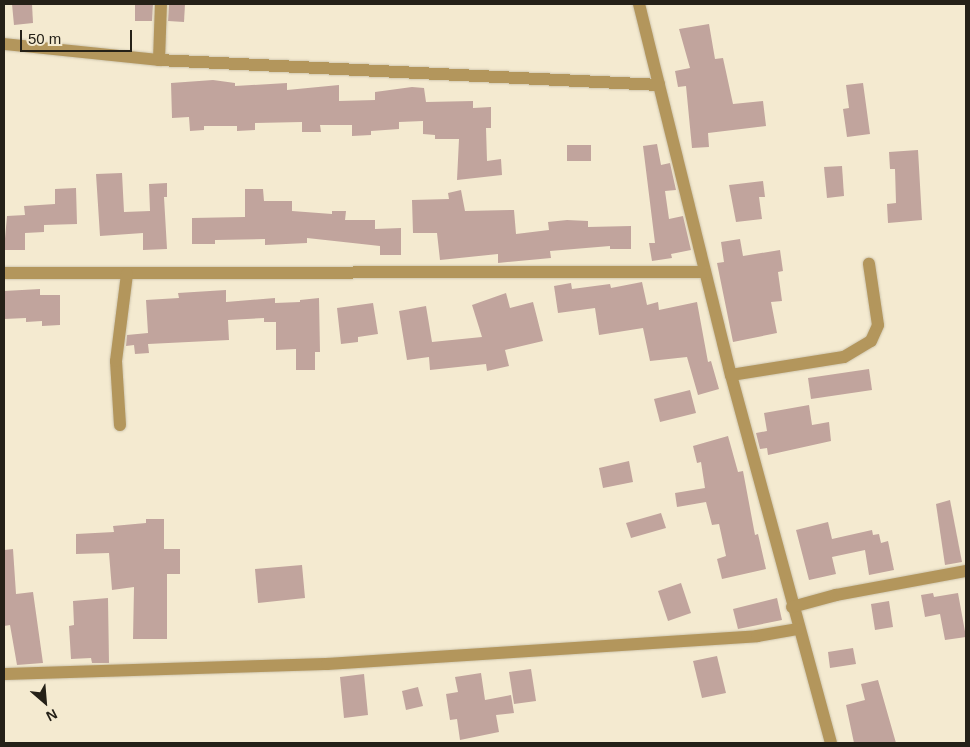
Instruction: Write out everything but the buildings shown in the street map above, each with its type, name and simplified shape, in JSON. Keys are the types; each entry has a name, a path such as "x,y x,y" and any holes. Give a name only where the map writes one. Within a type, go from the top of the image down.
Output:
{"street":[{"path":"159,60 161,4"},
{"path":"639,4 731,375 792,607 831,743"},
{"path":"4,44 159,60 660,85"},
{"path":"731,375 844,357 871,341 878,324 869,264"},
{"path":"4,273 705,272"},
{"path":"120,425 116,361 127,274"},
{"path":"792,607 836,595 966,571"},
{"path":"4,674 327,664 757,636 798,628"}]}
